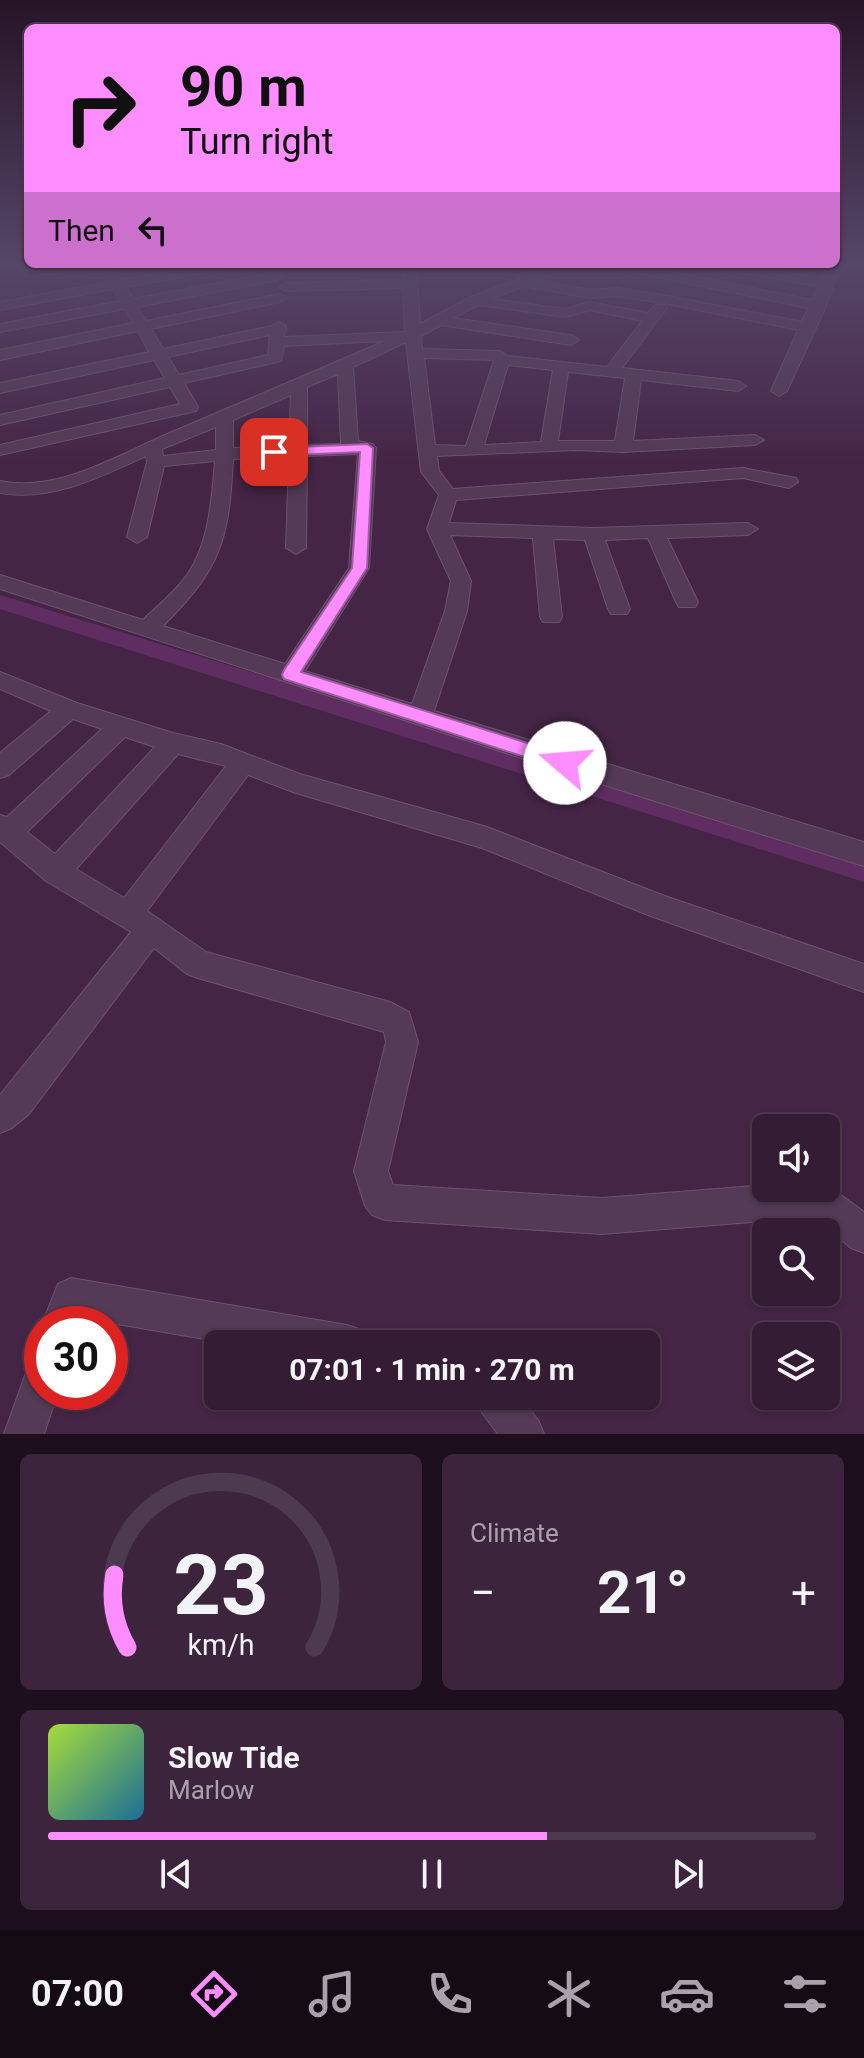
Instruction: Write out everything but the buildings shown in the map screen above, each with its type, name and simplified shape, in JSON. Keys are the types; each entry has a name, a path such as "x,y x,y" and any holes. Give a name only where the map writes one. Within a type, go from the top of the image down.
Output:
{"street":[{"path":"0,355 130,329"},
{"path":"0,450 190,407 146,329"},
{"path":"0,420 276,358 278,329"},
{"path":"413,329 430,472 448,495"},
{"path":"137,537 154,454 194,427 225,418 299,387 421,329"},
{"path":"496,329 571,340"},
{"path":"611,372 641,329"},
{"path":"779,391 808,329"},
{"path":"0,388 159,352 278,335 413,334"},
{"path":"415,353 500,356 502,360 561,368 634,373 738,386"},
{"path":"474,450 502,360"},
{"path":"345,366 350,445 367,448"},
{"path":"549,445 561,368"},
{"path":"623,447 634,373"},
{"path":"296,548 299,387"},
{"path":"147,629 196,577 211,549 225,454 225,418"},
{"path":"427,450 549,445 623,447 755,440"},
{"path":"0,487 23,491 154,454 367,448"},
{"path":"290,675 359,568 367,448"},
{"path":"448,495 743,473 789,482"},
{"path":"420,716 456,611 461,581 437,529 448,495"},
{"path":"437,529 593,534 748,529"},
{"path":"542,532 551,617"},
{"path":"655,532 687,602"},
{"path":"593,534 619,609"},
{"path":"0,582 864,854"},
{"path":"5,689 173,743 221,754 296,783 487,838 658,906 864,978"},
{"path":"0,768 69,709"},
{"path":"122,725 4,830 56,872 140,922 198,964 390,1017 398,1023 402,1042 371,1171 377,1194 385,1202 602,1216 820,1199 864,1235"},
{"path":"56,872 173,743"},
{"path":"0,1116 17,1102 140,922 243,763"},
{"path":"68,1306 71,1297 124,1306"},
{"path":"128,1307 265,1330"},
{"path":"24,1434 32,1410"},
{"path":"505,1410 524,1434"}],"waterway":[{"path":"0,602 864,871"}],"route":[{"path":"274,452 367,448 359,568 290,675 565,763"}]}
